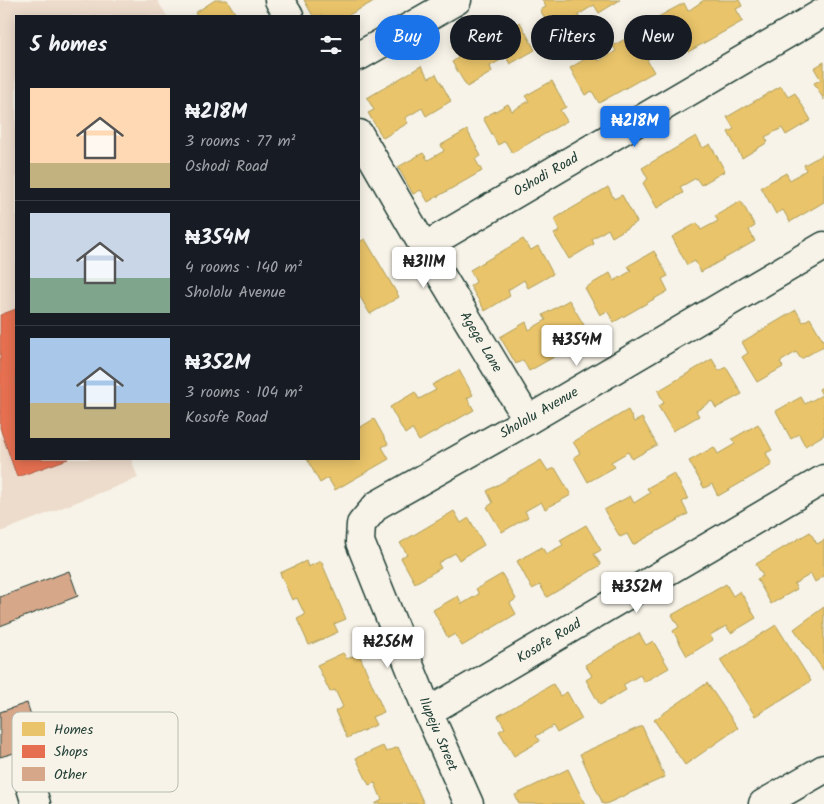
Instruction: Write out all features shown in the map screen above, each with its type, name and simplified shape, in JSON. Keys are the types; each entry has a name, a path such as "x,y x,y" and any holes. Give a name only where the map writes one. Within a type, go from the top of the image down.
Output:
{"street":[{"path":"279,0 288,15"},
{"path":"360,55 457,0"},
{"name":"Oshodi Road","path":"424,247 824,12"},
{"name":"Agege Lane","path":"360,136 424,247 528,420"},
{"name":"Shololu Avenue","path":"361,524 377,505 528,420 824,246"},
{"name":"Kosofe Road","path":"428,712 824,479"},
{"name":"Ilupeju Street","path":"361,524 360,542 428,712 468,804"},
{"path":"763,804 824,769"},
{"path":"32,792 36,804"}],"shaded area":[{"path":"0,0 157,0 166,15 15,15 15,460 131,460 138,478 0,532"}],"building: Homes":[{"path":"215,0 227,0 236,15 196,15 195,13"},
{"path":"304,0 376,0 349,15 312,15"},
{"path":"542,0 620,0 599,13 594,5 578,15 543,15 540,10 546,7"},
{"path":"704,0 739,0 742,6 736,9 743,21 692,50 692,15 662,15 684,3 688,11"},
{"path":"521,24 531,43 531,52 521,58"},
{"path":"624,40 624,60 647,60 654,72 599,103 592,91 585,95 570,68 583,60 614,60 614,52 616,51 614,45"},
{"path":"455,60 501,60 490,66 492,72 467,87 452,62"},
{"path":"508,60 517,60 510,64"},
{"path":"824,62 824,100 814,83 821,80 814,68"},
{"path":"421,66 429,78 436,74 451,101 426,116 422,108 405,118 408,123 383,138 368,113 374,110 367,98"},
{"path":"552,81 566,107 560,110 567,121 512,153 505,141 498,145 483,118 508,104 512,111 529,101 525,96"},
{"path":"781,86 788,97 795,93 811,120 786,135 782,128 765,137 768,142 742,158 728,132 734,129 727,117"},
{"path":"467,130 481,156 475,159 482,171 428,202 421,190 413,194 398,167 423,153 428,160 444,151 441,145"},
{"path":"696,136 703,148 710,144 725,171 701,185 696,178 680,187 683,193 657,208 643,183 648,179 642,168"},
{"path":"824,154 824,202 790,222 783,210 776,214 761,187 786,173 790,180 806,170 804,165"},
{"path":"608,187 614,199 622,195 637,222 612,237 608,229 592,239 594,244 569,259 554,234 560,231 554,219"},
{"path":"741,201 755,226 749,230 755,241 701,272 695,261 687,265 672,237 697,223 701,230 718,221 715,216"},
{"path":"365,239 399,297 370,314 360,297 360,242"},
{"path":"523,239 531,250 538,246 553,274 528,288 524,280 508,290 510,296 485,311 470,286 476,282 470,270"},
{"path":"654,251 668,276 662,279 668,291 614,322 607,311 600,315 585,288 610,273 614,281 631,271 628,266"},
{"path":"569,300 584,325 577,328 584,340 529,371 523,360 516,364 500,337 526,322 529,330 546,320 543,315"},
{"path":"796,310 803,322 810,318 824,342 824,346 801,359 796,352 780,362 783,367 757,382 742,357 748,353 742,342"},
{"path":"712,359 719,371 726,367 742,394 716,408 712,401 696,411 699,416 673,431 658,406 664,403 658,391"},
{"path":"459,370 473,395 467,398 474,410 419,441 412,429 405,434 390,407 415,392 419,399 436,390 432,385"},
{"path":"824,386 824,435 805,446 799,434 791,439 776,411 801,397 805,404 822,395 819,389"},
{"path":"628,410 634,422 642,418 657,445 632,459 628,452 611,462 615,467 588,482 574,457 580,453 573,442"},
{"path":"374,419 388,444 382,447 389,459 335,490 328,478 320,483 308,460 360,460 360,427"},
{"path":"758,424 772,450 766,453 772,465 718,496 712,484 704,488 689,461 714,447 718,454 735,444 732,439"},
{"path":"541,460 548,471 555,468 571,495 545,509 541,502 525,511 528,517 502,532 487,507 493,503 487,491"},
{"path":"674,473 688,499 682,502 688,514 633,545 627,534 620,537 604,510 630,496 634,503 650,493 647,488"},
{"path":"454,511 461,523 469,518 484,545 459,560 455,553 438,563 441,568 415,583 401,558 407,554 400,543"},
{"path":"586,525 601,550 594,554 601,565 547,597 540,585 532,589 517,561 542,547 546,554 563,545 560,540"},
{"path":"810,532 817,544 824,540 824,576 815,582 811,574 794,584 797,589 771,604 757,579 763,576 756,564"},
{"path":"306,561 308,567 321,561 346,619 334,624 338,632 309,645 297,619 305,615 297,598 292,600 280,573"},
{"path":"502,574 516,599 510,603 516,614 462,646 455,634 448,638 433,610 458,596 462,604 479,594 476,589"},
{"path":"726,584 733,596 740,591 756,618 731,633 726,626 710,635 713,640 687,656 673,631 679,627 672,615"},
{"path":"824,607 824,671 794,629"},
{"path":"776,625 811,681 755,716 720,660"},
{"path":"639,633 646,645 653,641 669,668 644,682 640,675 623,685 626,690 600,705 586,680 592,676 585,665"},
{"path":"343,653 347,659 359,654 384,712 372,717 376,725 347,738 335,711 343,707 335,690 330,692 317,665"},
{"path":"707,683 738,728 685,765 654,720"},
{"path":"553,684 560,696 567,692 582,719 557,733 553,726 536,736 540,741 514,756 499,731 505,728 498,716"},
{"path":"642,726 665,777 603,804 580,754"},
{"path":"383,746 386,752 398,747 424,804 375,804 382,800 375,783 369,785 356,758"},
{"path":"568,769 585,804 519,804 515,795"}],"building: Shops":[{"path":"15,309 15,460 65,460 17,477 0,428 0,315"}],"building: Other":[{"path":"69,571 78,596 0,626 0,597"},
{"path":"27,703 30,712 12,712 12,754 0,757 0,712"}]}
